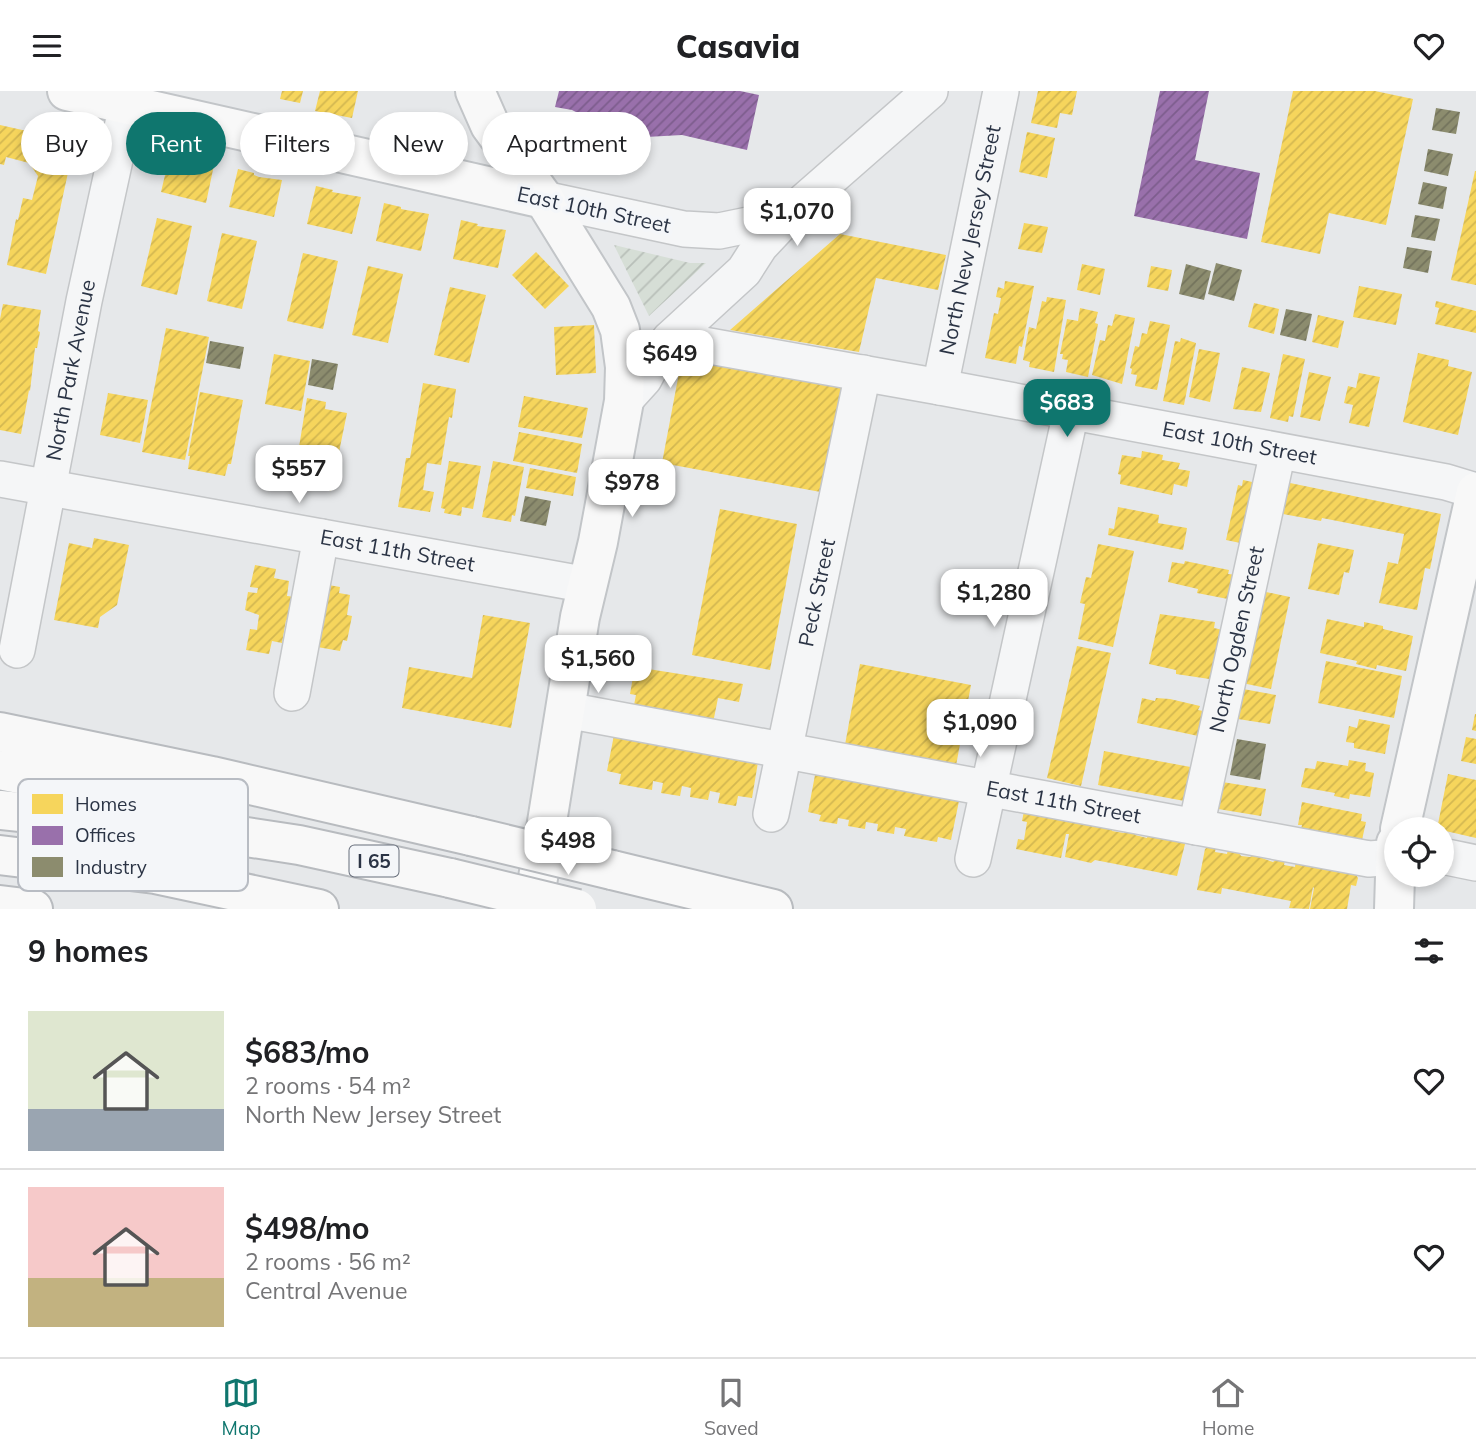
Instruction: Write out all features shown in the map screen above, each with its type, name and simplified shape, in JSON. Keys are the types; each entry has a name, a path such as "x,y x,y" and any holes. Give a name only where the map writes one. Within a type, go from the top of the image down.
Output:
{"main road":[{"name":"East 10th Street","path":"67,91 128,98 544,199"},
{"path":"475,91 490,125 544,199 611,307 620,330 625,367 624,401 580,617 533,909"},
{"path":"1404,817 1476,491"},
{"path":"0,732 225,779"},
{"path":"0,770 44,779"},
{"path":"248,784 773,909"},
{"name":"I 65","path":"0,810 18,812"},
{"path":"248,830 299,845"},
{"name":"I 65","path":"248,837 299,845 577,909"},
{"path":"0,856 18,857"},
{"path":"1395,909 1396,887"},
{"path":"235,891 319,909"},
{"path":"0,905 33,909"}],"street":[{"path":"624,401 643,379 658,353 670,339 744,271 760,246 793,211 930,91"},
{"name":"North New Jersey Street","path":"940,387 1001,91"},
{"name":"North Park Avenue","path":"17,650 84,301 128,98"},
{"name":"East 10th Street","path":"544,199 695,230 719,231 758,223 793,211"},
{"path":"624,401 632,367 642,345 653,330 737,255 760,246"},
{"name":"East 10th Street","path":"670,339 940,387 1459,485 1476,491"},
{"name":"Peck Street","path":"771,814 863,373"},
{"path":"973,859 1071,412"},
{"name":"North Ogden Street","path":"1196,827 1278,451"},
{"name":"East 11th Street","path":"0,479 588,585"},
{"path":"292,693 321,537"},
{"name":"East 11th Street","path":"566,709 1369,859 1384,853"},
{"path":"1454,858 1476,863"}],"shaded area":[{"path":"614,245 690,263 706,263 649,316"}],"building: Homes":[{"path":"282,91 303,91 300,103 280,99"},
{"path":"320,91 358,91 353,112 315,111"},
{"path":"1038,91 1077,91 1072,115 1060,113 1057,128 1031,123"},
{"path":"1293,91 1375,91 1413,99 1386,225 1329,213 1320,254 1261,242"},
{"path":"0,125 21,130 21,161 6,157 4,165 0,164"},
{"path":"1027,132 1055,138 1047,178 1019,172"},
{"path":"238,169 240,175 282,180 274,217 229,207"},
{"path":"1476,171 1476,285 1451,280"},
{"path":"67,175 46,274 7,265 23,198 32,200 38,176"},
{"path":"165,175 212,175 206,203 161,192"},
{"path":"316,186 361,197 352,234 307,224"},
{"path":"384,203 429,214 421,251 376,241"},
{"path":"157,218 192,226 177,295 141,286"},
{"path":"461,220 478,224 477,226 506,230 498,268 453,259"},
{"path":"1024,223 1048,227 1042,253 1018,249"},
{"path":"222,233 257,241 242,309 207,301"},
{"path":"840,234 946,255 938,290 876,278 859,352 730,330"},
{"path":"536,252 569,286 545,309 512,275"},
{"path":"303,253 338,261 323,329 287,321"},
{"path":"1082,264 1105,269 1100,295 1077,290"},
{"path":"368,266 403,274 388,343 352,335"},
{"path":"1151,266 1172,270 1168,291 1147,287"},
{"path":"1005,281 1034,286 1016,364 985,358 994,313 998,314 1001,298 996,297 998,287 1004,289"},
{"path":"1359,286 1402,294 1396,325 1353,317"},
{"path":"450,287 486,295 469,363 434,355"},
{"path":"1047,297 1066,300 1054,372 1029,367 1030,362 1023,360 1029,327 1036,329 1042,301 1046,302"},
{"path":"1436,301 1476,311 1476,333 1435,324 1439,308 1435,307"},
{"path":"1254,303 1279,309 1274,334 1248,327"},
{"path":"3,304 41,310 40,332 21,434 0,430 0,319"},
{"path":"1080,308 1098,312 1088,377 1066,372 1068,360 1062,359 1063,354 1060,354 1067,319 1078,321"},
{"path":"1115,314 1135,318 1122,384 1092,375 1100,340 1105,341 1108,325 1112,326"},
{"path":"1318,315 1344,321 1338,348 1312,342"},
{"path":"1150,321 1170,325 1157,390 1135,386 1137,375 1131,374 1130,368 1135,346 1139,347 1142,333 1147,334"},
{"path":"594,325 596,373 556,375 554,327"},
{"path":"166,328 209,337 185,460 142,452"},
{"path":"1181,338 1196,343 1184,405 1163,401 1175,341 1180,342"},
{"path":"1199,349 1220,353 1210,402 1189,397"},
{"path":"1418,353 1449,360 1448,366 1472,372 1458,435 1403,422"},
{"path":"274,354 310,361 301,411 265,404"},
{"path":"1283,354 1305,359 1293,417 1289,416 1288,422 1270,418"},
{"path":"682,357 857,390 837,495 662,463"},
{"path":"1242,367 1270,373 1261,412 1233,409"},
{"path":"1309,372 1331,377 1320,421 1300,417"},
{"path":"1359,373 1380,377 1369,427 1349,423 1353,405 1344,403 1348,386 1356,388"},
{"path":"423,383 456,389 441,465 427,463 423,490 434,492 430,512 398,507"},
{"path":"200,392 243,400 231,464 228,464 225,476 188,469"},
{"path":"108,393 148,400 140,443 100,435"},
{"path":"524,396 588,408 582,438 518,427"},
{"path":"307,398 326,402 325,409 347,413 331,491 293,484"},
{"path":"519,432 582,444 577,473 513,461"},
{"path":"1142,451 1163,455 1162,460 1180,463 1178,469 1190,471 1187,487 1174,484 1172,495 1120,484 1121,475 1118,474 1122,455 1141,458"},
{"path":"449,461 481,466 473,509 462,507 461,516 444,513 445,509 441,508"},
{"path":"493,461 524,467 515,516 512,515 511,522 482,517"},
{"path":"530,468 576,477 573,496 526,488"},
{"path":"1243,480 1266,485 1250,545 1226,540 1238,485 1242,486"},
{"path":"1290,483 1441,514 1430,569 1425,568 1417,610 1379,603 1388,562 1398,564 1404,534 1322,518 1321,521 1283,514"},
{"path":"1118,507 1159,515 1158,523 1187,528 1183,550 1108,535 1109,528 1114,529"},
{"path":"720,509 797,524 770,670 692,655"},
{"path":"94,538 129,545 117,605 100,617 98,628 54,620 69,543 92,548"},
{"path":"1318,543 1354,550 1349,573 1344,572 1339,595 1308,589"},
{"path":"1098,544 1134,551 1113,647 1078,639 1085,604 1080,603 1086,577 1091,578"},
{"path":"1185,561 1229,570 1228,574 1238,575 1233,600 1197,593 1198,589 1168,582 1172,562 1184,564"},
{"path":"255,565 276,569 274,578 289,581 287,596 296,597 291,620 286,620 282,643 272,641 269,654 246,650 250,629 257,630 259,615 245,610 248,592 257,593 258,588 250,587"},
{"path":"317,583 340,587 339,593 350,595 347,615 352,616 347,641 343,640 340,651 306,645"},
{"path":"1261,591 1290,597 1271,689 1242,683"},
{"path":"1160,614 1215,622 1214,628 1227,631 1216,680 1176,674 1176,670 1149,664"},
{"path":"483,615 530,623 511,728 402,708 409,667 472,678"},
{"path":"1327,619 1364,627 1364,622 1413,636 1406,671 1377,665 1376,669 1356,664 1357,661 1320,653"},
{"path":"1077,646 1111,653 1081,786 1047,778"},
{"path":"1326,661 1402,676 1394,718 1318,703"},
{"path":"860,664 971,685 955,771 844,750"},
{"path":"642,668 743,684 739,702 718,698 713,723 685,718 686,714 634,705 636,695 630,694 633,677 640,679"},
{"path":"1243,689 1276,695 1270,724 1238,719"},
{"path":"1142,698 1155,701 1156,698 1170,699 1200,706 1198,710 1208,712 1203,737 1137,723"},
{"path":"1476,714 1476,731 1472,730"},
{"path":"1359,719 1390,725 1385,754 1354,748 1354,743 1346,742 1349,726 1357,728"},
{"path":"614,735 758,762 752,798 738,796 736,806 718,803 720,793 710,791 708,800 690,797 691,788 682,786 680,796 661,793 663,783 653,781 652,790 619,784 621,774 607,771"},
{"path":"1466,737 1476,739 1476,764 1461,761"},
{"path":"1104,751 1196,768 1190,802 1098,785"},
{"path":"1349,760 1366,763 1365,771 1374,773 1370,797 1350,794 1349,799 1334,796 1335,793 1301,787 1305,768 1315,769 1317,761 1348,766"},
{"path":"1448,774 1476,780 1476,838 1454,833 1454,817 1439,817"},
{"path":"815,775 880,786 881,784 959,801 951,840 938,837 937,842 904,836 906,829 895,827 894,834 877,831 878,824 866,822 865,829 848,826 849,820 838,818 837,824 819,821 821,815 808,812"},
{"path":"1216,781 1266,789 1261,816 1212,808"},
{"path":"1302,802 1362,814 1361,821 1366,822 1362,840 1301,829 1302,825 1298,825"},
{"path":"1024,811 1113,825 1112,831 1124,833 1125,827 1136,829 1135,835 1147,838 1149,831 1159,833 1162,839 1170,840 1171,836 1182,838 1185,844 1177,876 1065,857 1069,834 1066,834 1061,858 1016,849 1018,839 1024,840 1027,822 1022,821"},
{"path":"1209,846 1216,847 1215,852 1227,854 1228,849 1238,851 1241,856 1254,855 1273,862 1277,859 1285,860 1284,865 1295,867 1296,862 1355,873 1358,878 1356,886 1351,885 1347,909 1310,909 1313,887 1309,909 1289,908 1291,901 1222,888 1221,894 1197,890 1205,849"}],"building: Offices":[{"path":"559,91 740,91 759,95 747,150 682,135 651,137 651,112 576,112 555,107"},
{"path":"1160,91 1209,91 1195,160 1260,173 1247,239 1134,216"}],"building: Industry":[{"path":"1436,108 1460,112 1456,134 1432,130"},
{"path":"1428,149 1453,154 1448,176 1424,171"},
{"path":"1423,182 1447,187 1443,209 1418,204"},
{"path":"1415,215 1440,219 1435,241 1411,237"},
{"path":"1407,247 1432,251 1428,273 1403,268"},
{"path":"1216,263 1242,270 1234,301 1208,294"},
{"path":"1186,264 1211,271 1204,300 1179,294"},
{"path":"1286,309 1312,314 1306,341 1280,335"},
{"path":"210,341 244,347 240,369 206,363"},
{"path":"312,359 338,364 333,390 308,385"},
{"path":"525,496 551,501 546,526 520,521"},
{"path":"1237,739 1266,744 1260,780 1230,775"}]}
